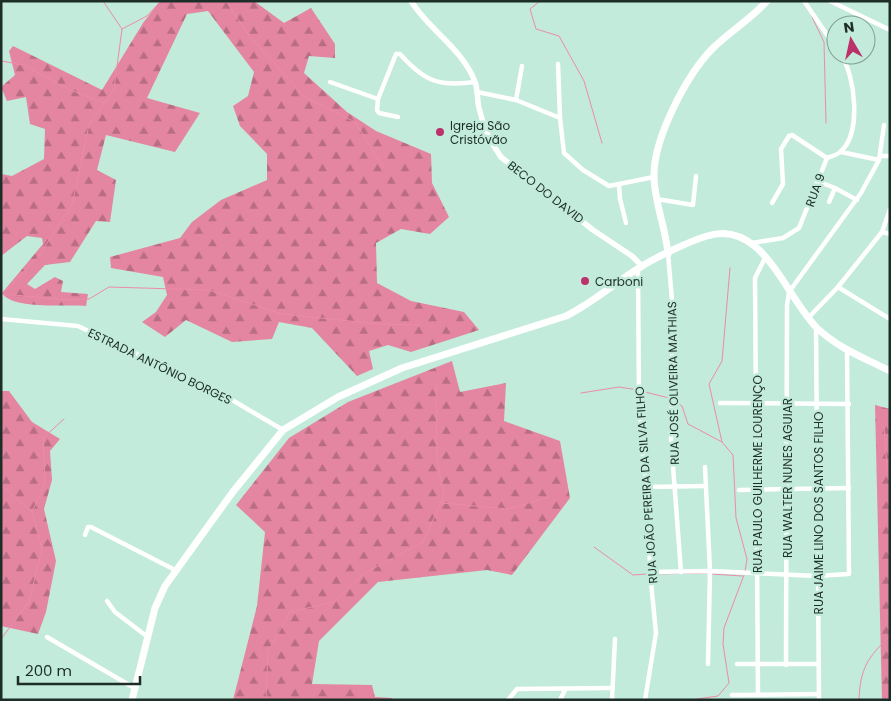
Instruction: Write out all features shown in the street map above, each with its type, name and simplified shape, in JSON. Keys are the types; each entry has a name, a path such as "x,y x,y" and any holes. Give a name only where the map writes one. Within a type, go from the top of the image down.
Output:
{"main road":[{"path":"668,254 654,177 656,155 662,136 693,74 713,49 767,1"},
{"path":"132,700 155,608 175,570 232,493 283,430 338,397 402,368 566,316 591,304 640,267 693,242 719,233 743,237 752,243 766,256 789,292 816,326 847,351 890,371"}],"street":[{"name":"BECO DO DAVID","path":"410,1 417,11 459,55 475,82 479,110 491,143 501,157 593,230 632,256 640,267"},
{"path":"804,1 826,33"},
{"path":"830,1 890,30"},
{"path":"398,117 377,112 378,99 398,53 417,73 429,79 446,84 475,82"},
{"path":"558,64 560,118 564,153 583,170 609,186 654,177"},
{"path":"846,65 851,74 854,108 852,135 841,152 880,158 890,156"},
{"path":"516,100 522,66"},
{"path":"330,82 378,99"},
{"path":"476,92 516,100 560,118"},
{"path":"789,292 829,235 843,221 857,200 880,158 884,125"},
{"path":"772,203 783,184 781,149 789,136 792,135 827,158"},
{"name":"RUA 9","path":"752,243 784,238 800,228 827,158 841,152"},
{"path":"658,199 693,205 696,176"},
{"path":"817,181 857,200"},
{"path":"619,185 620,200 626,223"},
{"path":"829,202 835,188"},
{"path":"809,317 838,287 882,232 890,209"},
{"path":"882,232 890,234"},
{"name":"RUA JOSÉ OLIVEIRA MATHIAS","path":"668,254 673,312 671,439 681,572"},
{"name":"RUA PAULO GUILHERME LOURENÇO","path":"758,694 756,278 766,256"},
{"name":"RUA JOÃO PEREIRA DA SILVA FILHO","path":"640,267 639,400 650,572 656,633 645,700"},
{"path":"838,287 890,319"},
{"name":"RUA WALTER NUNES AGUIAR","path":"786,665 788,575 787,305 789,292"},
{"name":"ESTRADA ANTÔNIO BORGES","path":"1,318 78,326 222,394 283,430"},
{"name":"RUA JAIME LINO DOS SANTOS FILHO","path":"816,326 819,697"},
{"path":"650,572 710,571 817,576 849,574 847,351"},
{"path":"720,403 848,404"},
{"path":"705,467 710,571 708,664"},
{"path":"646,487 705,486"},
{"path":"739,490 849,488"},
{"path":"85,535 88,528 91,527 175,570"},
{"path":"107,601 116,612 149,638"},
{"path":"47,638 136,689"},
{"path":"612,700 615,639"},
{"path":"737,664 819,664"},
{"path":"508,700 517,689 565,690 612,688"},
{"path":"560,700 565,690"},
{"path":"732,695 758,694 819,697"}],"green space":[{"path":"160,1 254,1 284,23 311,8 335,44 335,58 309,56 304,73 347,112 376,131 431,154 432,183 449,217 430,234 401,229 376,243 377,283 411,301 464,312 479,330 411,352 388,345 369,351 373,369 357,376 312,328 279,322 272,339 232,342 186,320 165,337 142,322 156,312 167,295 163,277 111,268 110,257 180,238 192,222 221,200 267,180 267,154 240,126 233,106 248,96 254,72 208,11 187,14 147,98 200,113 175,152 106,135 97,170 116,180 110,222 96,221 70,262 45,265 27,284 35,289 55,277 63,281 61,292 88,294 86,306 28,304 17,302 2,293 43,244 42,238 27,236 1,256 1,174 12,176 44,159 45,129 30,124 26,97 7,101 1,87 15,75 9,51 13,46 102,90 143,23"},
{"path":"452,361 460,392 506,383 504,421 560,441 570,498 512,575 487,570 378,582 319,641 312,684 372,685 375,697 392,698 392,700 233,700 257,606 265,532 236,505 289,438 348,402"},
{"path":"1,391 9,391 32,422 60,439 50,451 52,480 44,509 56,561 46,612 38,634 1,626"},
{"path":"875,405 890,409 890,700 882,700"}],"waterway":[{"path":"103,1 122,29"},
{"path":"1,295 38,257 72,205 89,125 114,89 122,29 147,16 161,1"},
{"path":"226,1 250,37 305,97 355,122 385,170"},
{"path":"540,1 530,9 536,29 559,36 584,81 602,143"},
{"path":"812,17 824,42 826,123"},
{"path":"1,61 24,65 68,89 104,103"},
{"path":"730,268 722,361 709,384 722,442 733,455 736,518 747,559 745,571"},
{"path":"3,294 68,300 89,299 109,287 209,290 282,314 379,324 420,325"},
{"path":"266,700 268,652 290,612 333,602 367,572 423,542 444,495 437,459 436,383"},
{"path":"581,393 619,387 638,390"},
{"path":"641,391 669,398"},
{"path":"674,401 682,406 688,424 722,442"},
{"path":"32,512 45,483 43,438 64,419"},
{"path":"884,427 887,469 890,473"},
{"path":"1,485 32,512 42,549 29,602 1,639"},
{"path":"442,503 508,509 549,497"},
{"path":"594,547 633,575 647,574"},
{"path":"651,574 707,573"},
{"path":"711,574 742,576"},
{"path":"690,700 718,696 729,683 723,644 724,628 744,575"},
{"path":"859,700 863,671 876,650 890,636"}],"place":[{"name":"Igreja São Cristóvão","path":"440,132"},
{"name":"Carboni","path":"585,281"}]}
